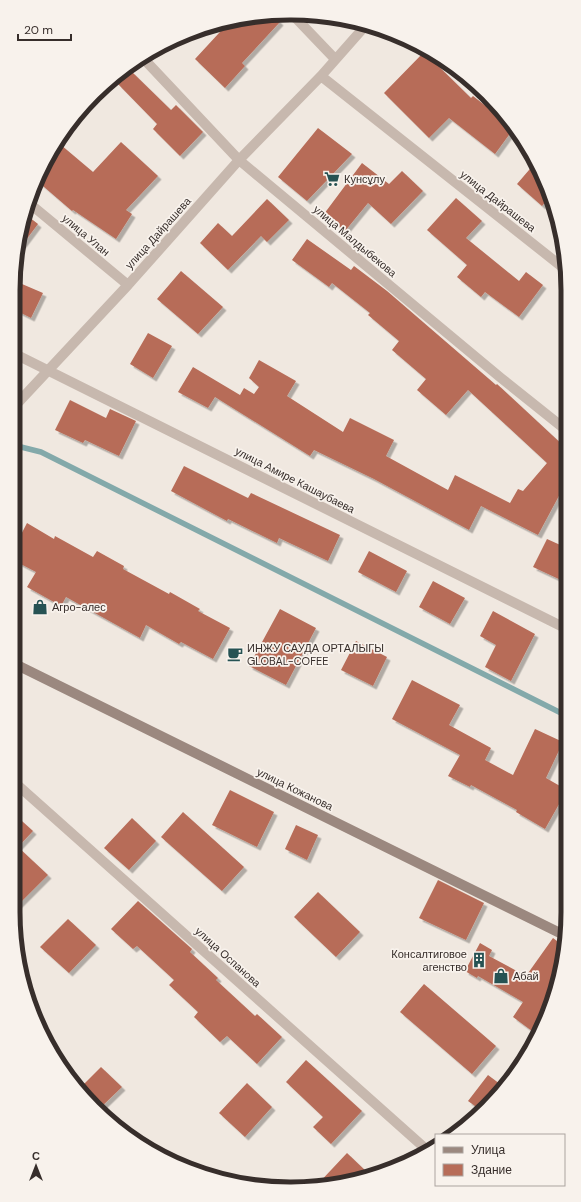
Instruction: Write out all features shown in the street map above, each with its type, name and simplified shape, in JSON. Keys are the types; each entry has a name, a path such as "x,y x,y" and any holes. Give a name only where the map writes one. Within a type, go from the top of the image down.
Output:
{"main road":[{"name":"улица Кожанова","path":"20,666 560,933"}],"street":[{"path":"298,20 335,59"},
{"name":"улица Дайрашева","path":"20,400 128,285 239,160 321,76 362,29"},
{"name":"улица Малдыбекова","path":"146,62 239,160 561,426"},
{"name":"улица Дайрашева","path":"321,76 560,265"},
{"name":"улица Улан","path":"33,207 128,285"},
{"name":"улица Амире Кашаубаева","path":"20,356 561,627"},
{"name":"улица Оспанова","path":"20,787 424,1147"}],"building":[{"path":"279,21 280,22 242,63 245,66 225,88 195,59 223,28 255,22"},
{"path":"422,54 433,60 471,98 473,96 495,113 510,133 495,154 449,118 429,138 384,93"},
{"path":"132,72 171,110 176,105 203,132 180,156 153,129 157,124 118,84"},
{"path":"318,128 352,154 307,201 278,177"},
{"path":"121,142 158,176 126,210 132,214 116,239 73,210 72,211 42,185 56,155 62,146 93,172"},
{"path":"362,163 389,184 402,171 423,191 391,224 368,203 345,231 324,214"},
{"path":"531,167 546,202 542,206 517,184"},
{"path":"456,198 482,221 466,238 519,281 526,272 543,285 519,317 485,292 481,297 457,277 467,265 427,230"},
{"path":"267,199 289,220 267,242 261,236 228,270 200,243 218,223 232,236"},
{"path":"30,218 38,224 24,242"},
{"path":"307,239 351,270 354,266 387,291 496,385 497,384 561,443 561,492 538,535 481,506 469,530 374,479 314,450 310,456 215,397 208,408 178,392 193,367 240,395 244,388 254,394 259,387 249,378 259,360 296,381 287,396 343,432 350,418 394,440 386,456 448,490 455,475 510,503 518,489 523,491 547,463 468,390 446,415 417,390 426,379 392,350 399,341 368,315 370,313 332,283 329,287 292,260"},
{"path":"181,271 223,307 198,334 157,299"},
{"path":"22,284 43,293 31,318 20,312 20,288"},
{"path":"148,333 172,346 153,378 130,364"},
{"path":"70,400 106,418 110,409 136,421 119,456 85,440 83,443 55,430"},
{"path":"184,466 248,498 251,493 340,535 328,561 279,538 277,543 228,519 227,521 171,491"},
{"path":"27,523 54,539 55,536 93,557 97,551 124,566 123,569 169,594 170,592 200,609 198,611 230,628 213,659 181,642 179,644 146,625 140,638 66,597 61,606 27,587 36,572 20,564 20,536"},
{"path":"547,539 561,545 561,580 533,567"},
{"path":"369,551 407,571 396,592 358,572"},
{"path":"433,581 465,598 450,624 419,607"},
{"path":"280,609 316,628 286,685 249,666"},
{"path":"493,611 535,634 511,681 485,667 496,645 480,636"},
{"path":"356,641 387,657 373,686 341,670"},
{"path":"412,680 460,705 449,725 491,748 485,760 513,775 535,729 561,741 561,746 546,778 561,787 561,801 545,829 516,812 517,810 471,785 470,787 448,776 460,755 392,719"},
{"path":"230,790 274,812 257,847 212,825"},
{"path":"183,812 244,867 222,891 161,837"},
{"path":"132,818 156,841 129,870 104,848"},
{"path":"20,819 33,831 20,845"},
{"path":"296,825 318,835 307,860 285,849"},
{"path":"20,849 48,875 20,903"},
{"path":"438,880 484,903 466,940 419,918"},
{"path":"318,892 360,932 336,957 294,917"},
{"path":"138,901 192,949 190,952 218,978 216,980 255,1016 257,1014 282,1037 257,1064 227,1036 220,1042 194,1017 198,1012 169,985 174,980 137,946 133,949 111,929"},
{"path":"68,919 96,945 69,973 40,947"},
{"path":"553,938 559,943 552,982 533,1032 513,1017 523,1002 478,976 477,978 465,971 480,943 492,950 489,956 526,976"},
{"path":"424,984 496,1046 472,1074 400,1012"},
{"path":"306,1060 362,1111 331,1144 313,1127 323,1117 286,1082"},
{"path":"101,1067 122,1087 102,1106 83,1085"},
{"path":"488,1075 499,1083 477,1108 468,1101"},
{"path":"247,1083 272,1107 245,1137 219,1113"},
{"path":"347,1153 366,1171 343,1177 321,1180"}],"waterway":[{"path":"20,447 41,452 561,713"}],"place":[{"name":"Кунсұлу","path":"332,179"},
{"name":"Агро-алес","path":"40,607"},
{"name":"ИНЖУ САУДА ОРТАЛЫГЫ GLOBAL-COFEE","path":"235,654"},
{"name":"Консалтиговое агенство","path":"479,960"},
{"name":"Абай","path":"501,976"}]}
